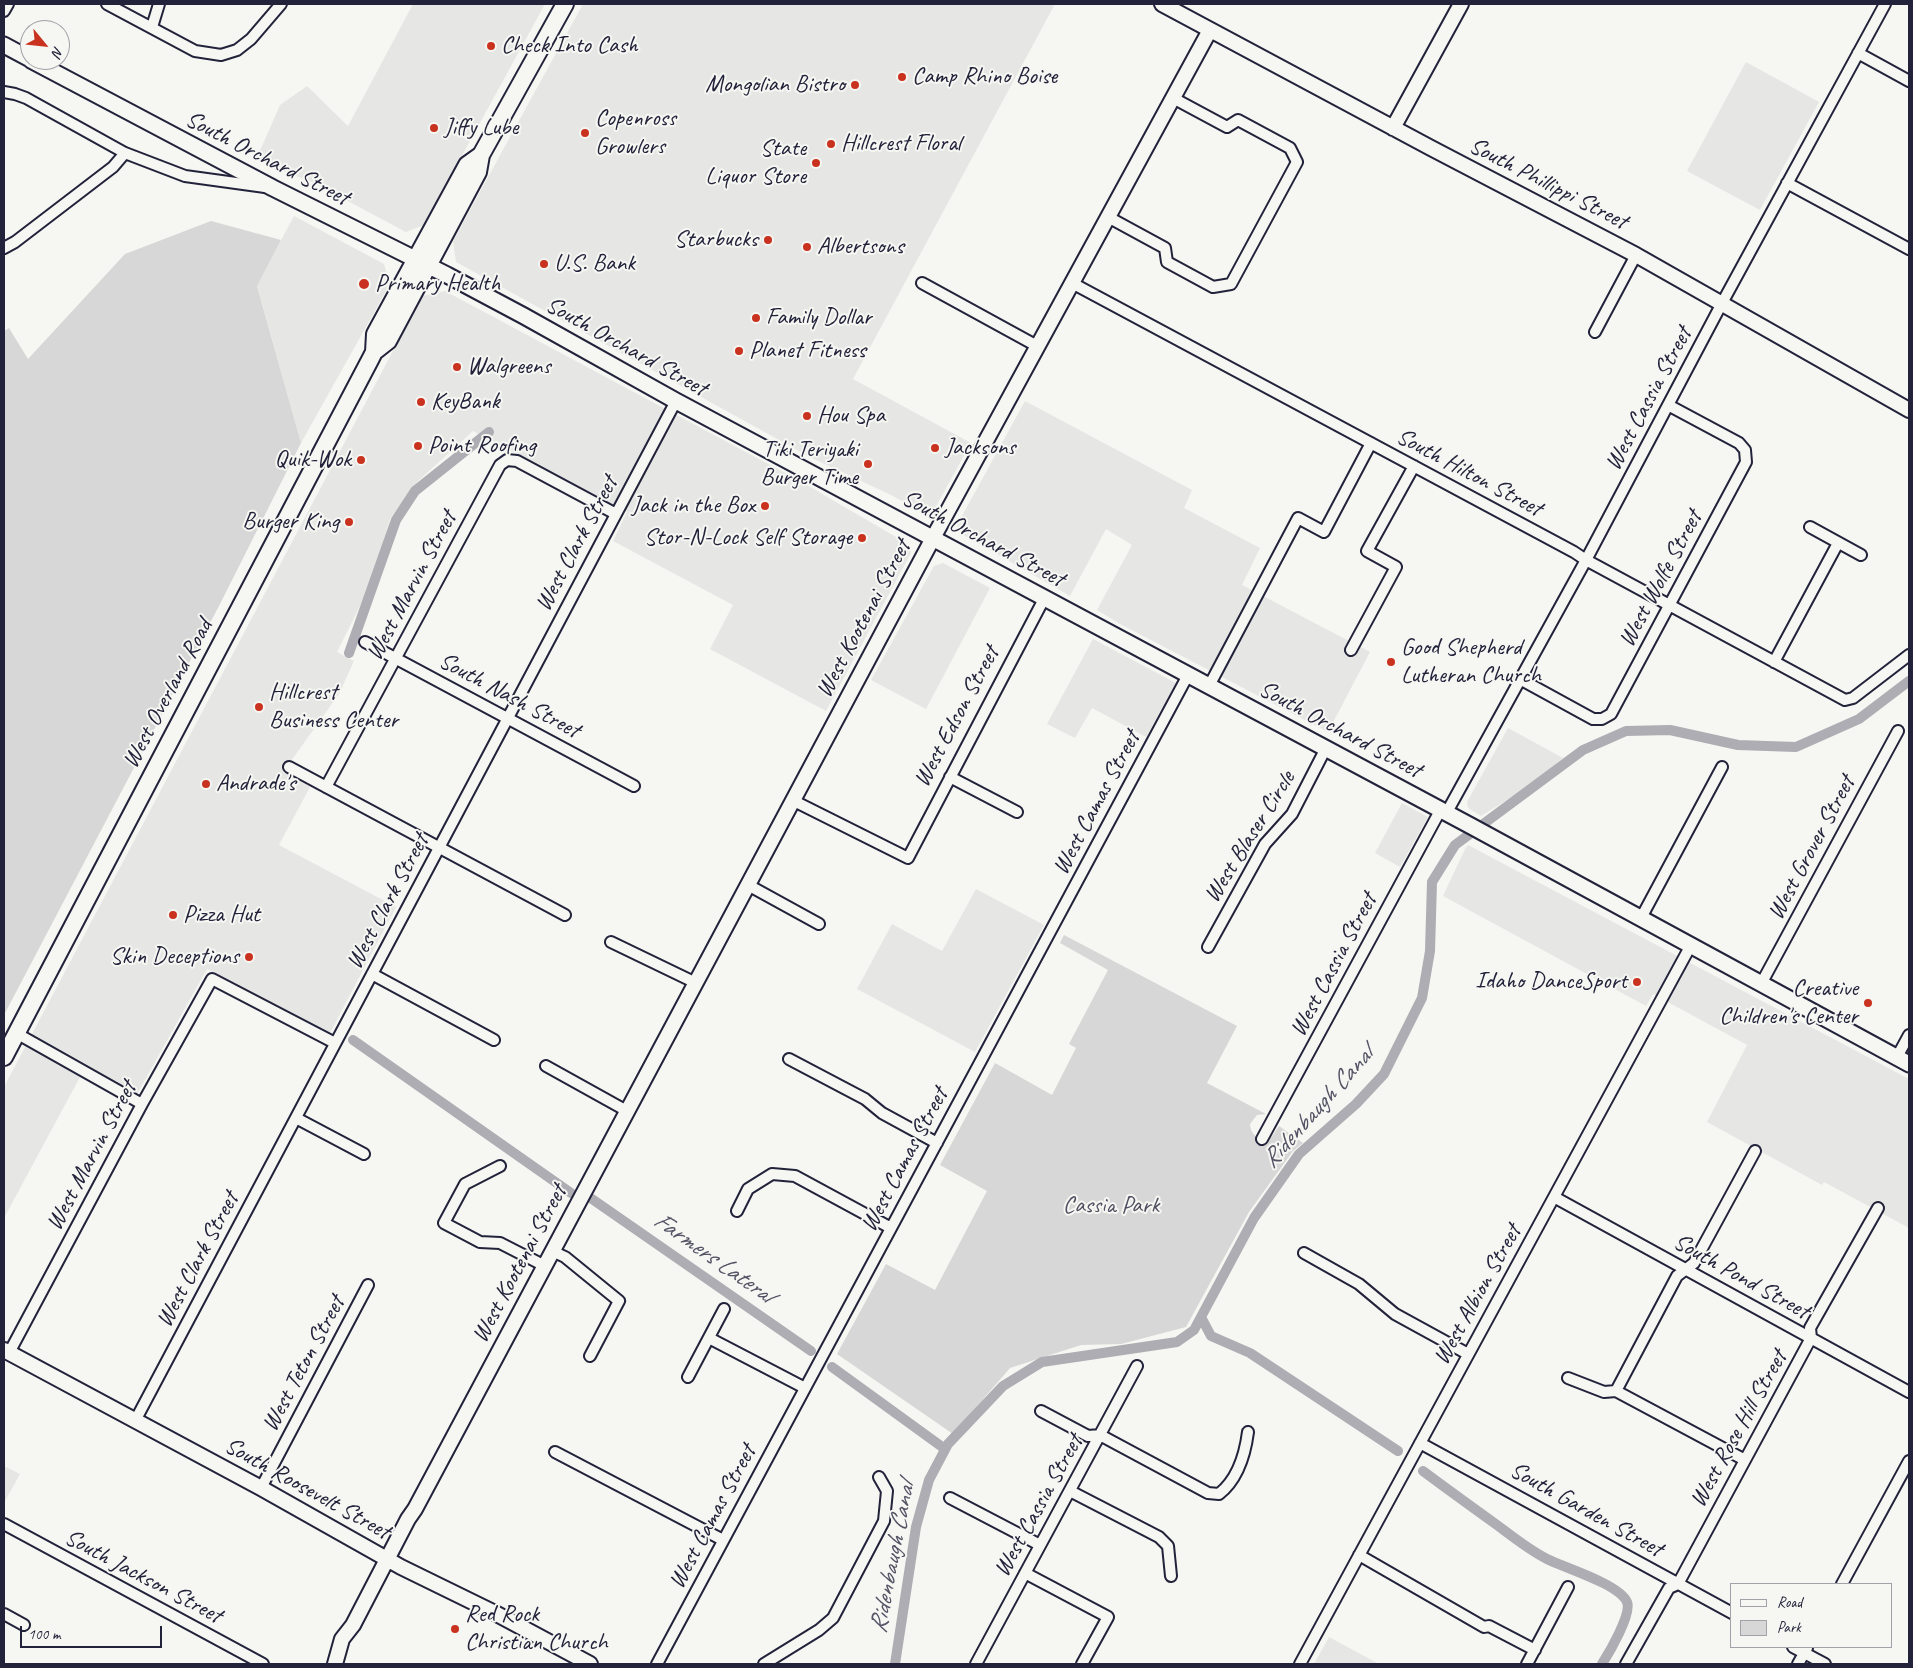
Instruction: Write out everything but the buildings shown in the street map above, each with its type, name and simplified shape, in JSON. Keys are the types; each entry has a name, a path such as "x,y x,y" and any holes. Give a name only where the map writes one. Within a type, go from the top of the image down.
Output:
{"main road":[{"name":"West Overland Road","path":"4,1057 374,352 388,341 422,262 478,172 481,155 565,4"},
{"name":"South Orchard Street","path":"4,45 20,54"},
{"name":"South Orchard Street","path":"50,70 273,188 422,262 537,323 676,401 1444,811 1903,1061"}],"street":[{"path":"4,12 8,4"},
{"path":"107,4 195,51 220,55 237,50 251,39 281,4"},
{"path":"152,27 159,4"},
{"name":"South Phillippi Street","path":"1162,4 1636,255 1721,305 1909,410"},
{"name":"West Cassia Street","path":"1262,1139 1586,560 1721,305 1885,4"},
{"path":"1393,128 1457,5"},
{"name":"West Kootenai Street","path":"335,1664 342,1639 353,1625 933,538 1210,30"},
{"path":"1858,53 1909,81"},
{"path":"4,92 26,98 125,154 185,176 273,188"},
{"path":"1108,217 1165,248 1167,262 1213,287 1231,284 1297,162 1290,148 1238,120 1227,127 1173,98"},
{"path":"4,248 15,242 113,167 125,154"},
{"path":"1787,183 1909,249"},
{"path":"1595,332 1636,255"},
{"path":"922,283 1037,346"},
{"name":"South Hilton Street","path":"1072,283 1574,552 1845,700 1853,698 1909,655"},
{"name":"West Clark Street","path":"135,1421 676,401"},
{"name":"West Wolfe Street","path":"1520,679 1593,719 1602,719 1611,714 1746,462 1745,450 1739,443 1668,405"},
{"path":"1209,686 1298,518 1324,532 1371,443"},
{"name":"West Marvin Street","path":"326,787 500,466 508,460 517,461 616,514"},
{"path":"1350,650 1396,567 1367,551 1414,466"},
{"path":"1810,527 1862,555"},
{"path":"1774,662 1838,543"},
{"name":"West Edson Street","path":"794,801 908,858 1046,598"},
{"name":"South Nash Street","path":"365,642 634,786"},
{"name":"West Camas Street","path":"657,1664 802,1387 891,1228 1188,675"},
{"name":"West Grover Street","path":"1762,984 1898,731"},
{"name":"West Blaser Circle","path":"1208,947 1265,844 1292,814 1326,748"},
{"path":"289,767 565,915"},
{"path":"1641,918 1722,767"},
{"path":"950,777 1017,812"},
{"path":"748,885 818,924"},
{"path":"611,942 696,983"},
{"name":"West Albion Street","path":"1300,1664 1691,945"},
{"path":"372,974 494,1040"},
{"name":"West Marvin Street","path":"6,1351 212,979 335,1044"},
{"path":"16,1033 142,1104"},
{"path":"1903,1061 1909,1035"},
{"path":"789,1058 865,1099 882,1113 937,1142"},
{"path":"546,1066 627,1111"},
{"path":"296,1118 364,1154"},
{"path":"1616,1390 1677,1276 1694,1263 1755,1151"},
{"path":"500,1166 465,1184 444,1223 480,1242 500,1243 545,1266"},
{"path":"737,1211 748,1189 772,1174 794,1176 891,1228"},
{"name":"South Pond Street","path":"1554,1198 1909,1392"},
{"name":"West Rose Hill Street","path":"1626,1664 1668,1588 1678,1584 1811,1338 1810,1328 1878,1208"},
{"path":"552,1251 565,1258 619,1301 590,1356"},
{"path":"1304,1254 1359,1284 1395,1314 1468,1354"},
{"name":"West Teton Street","path":"261,1488 368,1285"},
{"path":"688,1377 724,1309"},
{"path":"709,1338 802,1387"},
{"name":"South Roosevelt Street","path":"6,1351 261,1488 388,1559 496,1613 590,1664"},
{"name":"West Cassia Street","path":"976,1664 1137,1366"},
{"path":"1568,1378 1604,1392 1616,1390 1745,1460"},
{"path":"1041,1411 1088,1436 1100,1436 1208,1493 1219,1494 1228,1487 1245,1455 1248,1432"},
{"name":"South Garden Street","path":"1420,1443 1730,1612"},
{"path":"555,1452 723,1540"},
{"path":"1843,1583 1909,1461"},
{"path":"764,1664 819,1630 833,1618 884,1521 887,1491 879,1477"},
{"path":"1070,1490 1159,1537 1168,1546 1172,1576"},
{"path":"950,1498 1040,1545"},
{"name":"South Jackson Street","path":"4,1524 262,1664"},
{"path":"1359,1556 1484,1627 1489,1626 1535,1650"},
{"path":"1025,1573 1108,1617 1082,1664"},
{"path":"1527,1664 1568,1587"},
{"path":"4,1614 24,1625"},
{"path":"1798,1664 1806,1650 1825,1664"}],"shaded area":[{"path":"413,4 545,4 424,225 406,232 314,183 256,160 280,105 307,86 348,126"},
{"path":"583,4 1055,4 853,379 971,443 934,510 924,513 891,495 810,457 456,262 453,241"},
{"path":"1746,62 1819,102 1760,210 1687,171"},
{"path":"294,216 384,264 390,284 301,443 257,285"},
{"path":"445,291 800,481 908,544 911,553 826,711 710,649 733,605 613,541 627,512 473,431 417,482 390,519 371,584 337,652 354,661 339,694 283,772 310,787 279,845 396,907 330,1033 207,969 131,1105 80,1077 4,1218 4,1087 422,296"},
{"path":"1025,401 1192,490 1184,508 1260,548 1242,585 1370,652 1328,732 1120,624 1097,610 1132,545 1106,529 1070,596 960,533 957,525"},
{"path":"943,563 990,588 926,709 871,680 934,566"},
{"path":"1093,639 1176,683 1146,737 1092,708 1075,738 1047,724"},
{"path":"1508,728 1563,758 1531,785 1481,816 1468,808 1467,802"},
{"path":"1402,803 1428,817 1400,867 1375,853"},
{"path":"1468,845 1909,1079 1909,1228 1824,1182 1822,1185 1707,1122 1747,1045 1653,994 1646,1006 1443,896"},
{"path":"976,889 1044,925 975,1052 857,989 892,924 942,951"},
{"path":"4,1466 20,1474 4,1503"},
{"path":"1329,1637 1379,1664 1314,1664"}],"green space":[{"path":"211,221 281,240 257,286 301,443 220,604 4,1015 4,331 9,328 28,359 125,254"},
{"name":"Cassia Park","path":"1064,935 1237,1026 1207,1083 1266,1114 1257,1115 1250,1124 1254,1135 1260,1139 1271,1137 1279,1126 1303,1143 1293,1151 1249,1212 1186,1327 1121,1344 1081,1345 1010,1368 953,1434 837,1354 886,1264 935,1290 987,1191 940,1165 995,1063 1052,1095 1076,1048 1069,1044 1108,970 1060,943"}],"waterway":[{"name":"Farmers Lateral","path":"349,653 396,520 415,491 489,432"},
{"name":"Ridenbaugh Canal","path":"895,1664 916,1527 929,1480 948,1444 1003,1386 1042,1362 1177,1342 1194,1330 1254,1218 1299,1154 1356,1104 1384,1074 1422,998 1430,951 1432,882 1455,845 1583,750 1626,731 1670,730 1738,745 1796,747 1859,719 1909,681"},
{"name":"Farmers Lateral","path":"353,1040 571,1193"},
{"name":"Farmers Lateral","path":"592,1199 811,1351"},
{"path":"1201,1317 1211,1336 1250,1353 1398,1451"},
{"name":"Farmers Lateral","path":"832,1367 945,1449"},
{"path":"1423,1471 1534,1552 1591,1577 1622,1595 1627,1602 1626,1615 1619,1633 1602,1664"}],"place":[{"name":"Check Into Cash","path":"491,46"},
{"name":"Camp Rhino Boise","path":"902,77"},
{"name":"Mongolian Bistro","path":"855,85"},
{"name":"Jiffy Lube","path":"434,128"},
{"name":"Copenross Growlers","path":"585,133"},
{"name":"Hillcrest Floral","path":"831,144"},
{"name":"State Liquor Store","path":"816,163"},
{"name":"Starbucks","path":"768,240"},
{"name":"Albertsons","path":"807,247"},
{"name":"U.S. Bank","path":"544,264"},
{"name":"Primary Health","path":"364,284"},
{"name":"Family Dollar","path":"756,318"},
{"name":"Planet Fitness","path":"739,351"},
{"name":"Walgreens","path":"457,367"},
{"name":"KeyBank","path":"421,402"},
{"name":"Hou Spa","path":"807,416"},
{"name":"Point Roofing","path":"418,446"},
{"name":"Jacksons","path":"935,448"},
{"name":"Quik-Wok","path":"361,460"},
{"name":"Tiki Teriyaki Burger Time","path":"868,464"},
{"name":"Jack in the Box","path":"765,506"},
{"name":"Burger King","path":"349,522"},
{"name":"Stor-N-Lock Self Storage","path":"862,538"},
{"name":"Good Shepherd Lutheran Church","path":"1391,662"},
{"name":"Hillcrest Business Center","path":"259,707"},
{"name":"Andrade's","path":"206,784"},
{"name":"Pizza Hut","path":"173,915"},
{"name":"Skin Deceptions","path":"249,957"},
{"name":"Idaho DanceSport","path":"1637,982"},
{"name":"Creative Children's Center","path":"1868,1003"},
{"name":"Red Rock Christian Church","path":"455,1629"}]}
